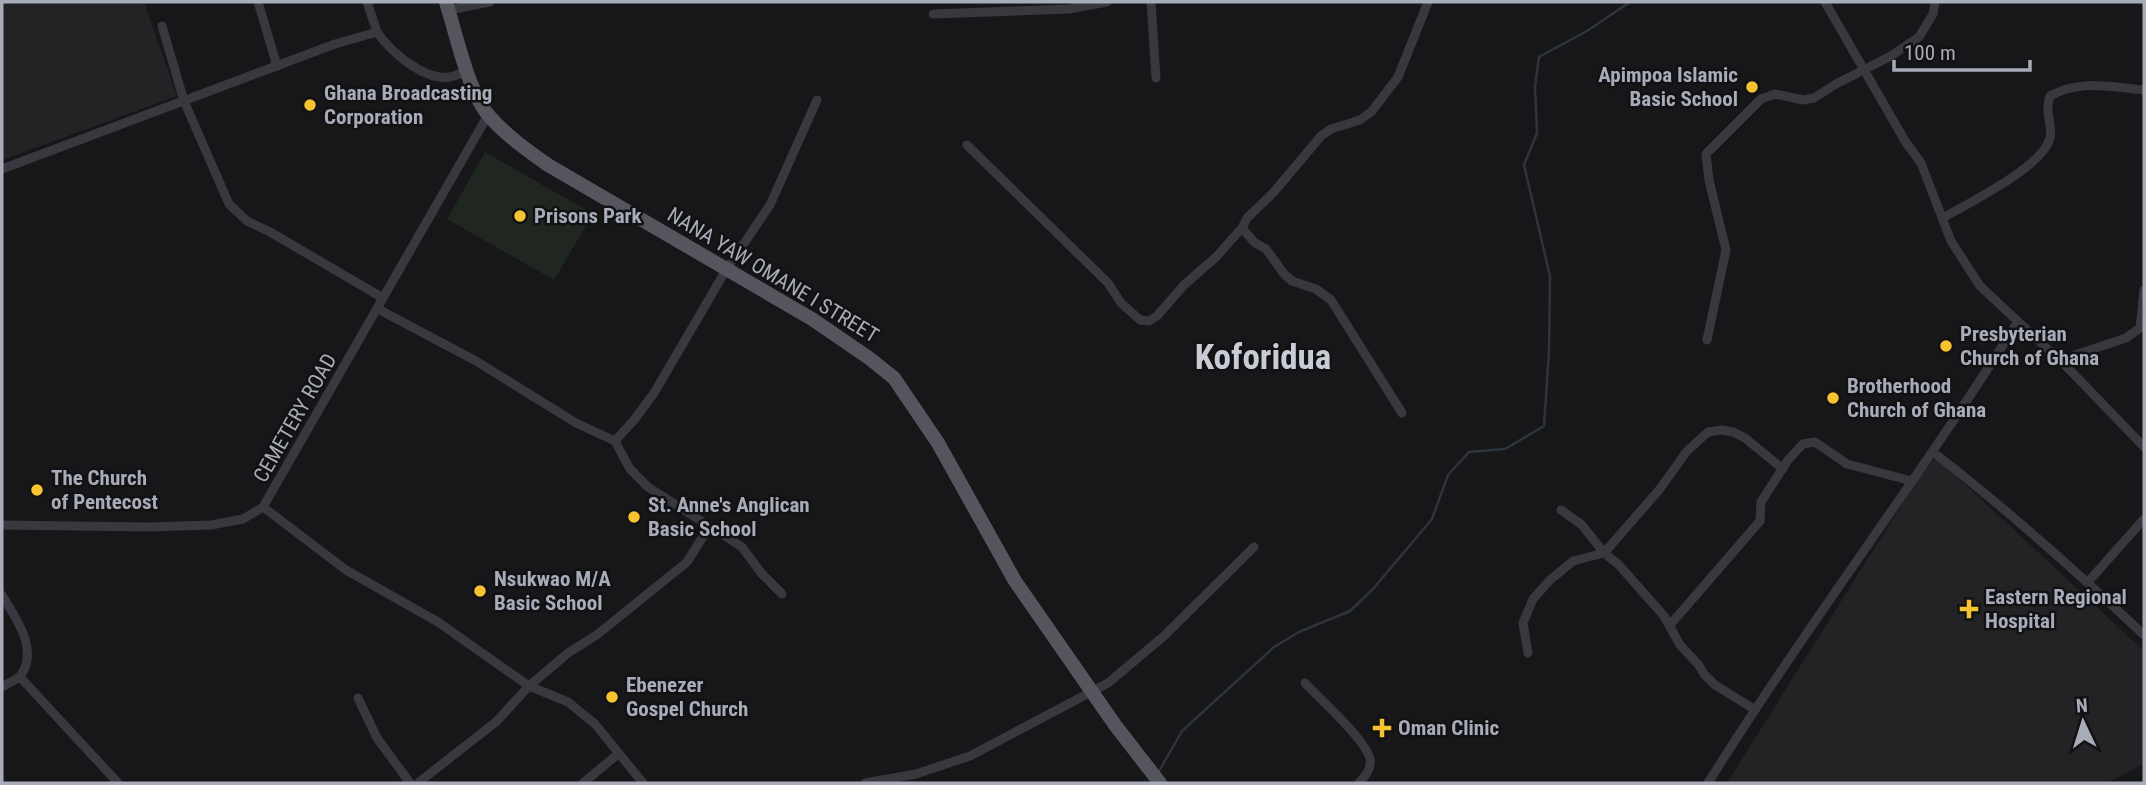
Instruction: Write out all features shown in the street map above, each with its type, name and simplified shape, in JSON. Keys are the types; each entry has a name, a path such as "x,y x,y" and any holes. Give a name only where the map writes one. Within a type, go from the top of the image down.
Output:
{"main road":[{"name":"NANA YAW OMANE I STREET","path":"448,6 466,71 488,115 514,141 548,166 812,319 894,378 938,443 1015,581 1092,692 1160,783"}],"street":[{"path":"258,2 277,66"},
{"path":"367,2 377,32 387,46 410,65 432,75 449,77 466,71"},
{"path":"448,6 490,2"},
{"path":"933,14 1069,9 1107,2"},
{"path":"1151,2 1156,78"},
{"path":"967,145 1108,283 1121,303 1140,320 1149,321 1216,257 1242,228 1247,218 1273,193 1321,136 1331,129 1360,120 1372,111 1398,77 1428,2"},
{"path":"1825,2 1905,141 1921,163 1951,241 1980,286 2067,367 2144,447"},
{"path":"1707,340 1726,250 1709,180 1706,154 1761,99 1775,93 1803,100 1814,98 1891,56 1919,37 1933,14 1935,2"},
{"path":"162,26 184,101 229,204 247,221 383,298"},
{"path":"2,169 335,44 377,32"},
{"path":"1942,218 2035,161 2050,139 2047,104 2050,96 2063,89 2096,84 2144,90"},
{"path":"615,441 654,393 726,270 770,205 817,100"},
{"name":"CEMETERY ROAD","path":"2,525 211,525 243,519 263,508 488,115"},
{"path":"1242,228 1255,243 1266,249 1292,281 1316,289 1331,300 1402,413"},
{"path":"2067,367 2075,355 2126,338 2140,328 2144,290"},
{"path":"378,309 476,361 576,424 615,441 630,469 648,487 742,547 762,574 782,594"},
{"path":"1708,783 1754,709 1933,452 2017,323"},
{"path":"1528,653 1523,623 1533,599 1573,561 1604,553 1659,490 1687,451 1708,432 1733,432 1745,438 1783,468"},
{"path":"1670,625 1760,521 1761,502 1783,468 1803,444 1815,442 1847,464 1912,481"},
{"path":"1933,452 1983,491 2088,582 2144,635"},
{"path":"263,508 346,570 438,622 529,686 568,702 595,724 643,783"},
{"path":"1561,510 1582,525 1604,553 1618,564 1670,625 1680,645 1710,680 1754,709"},
{"path":"2088,582 2144,519"},
{"path":"418,783 497,721 529,686 568,653 615,621 687,562 709,527"},
{"path":"864,783 916,774 970,756 1108,683 1164,636 1254,547"},
{"path":"2,595 22,627 27,646 26,663 20,677 2,687"},
{"path":"20,677 118,783"},
{"path":"1305,683 1364,746 1370,761 1369,770 1359,783"},
{"path":"358,698 377,738 410,783"},
{"path":"583,783 618,754"}],"shaded area":[{"path":"2,2 144,2 177,96 2,160"},
{"name":"Prisons Park","path":"485,152 593,214 554,280 447,219"},
{"name":"Eastern Regional Hospital","path":"1936,457 2144,651 2144,764 2107,783 1727,783 1923,471"}],"waterway":[{"path":"1158,773 1182,731 1274,647 1299,632 1350,611 1373,589 1432,519 1448,475 1469,452 1505,449 1544,426 1550,276 1524,165 1537,133 1535,87 1539,57 1587,31 1630,2"}],"place":[{"name":"Apimpoa Islamic Basic School","path":"1752,87"},
{"name":"Ghana Broadcasting Corporation","path":"310,105"},
{"name":"Prisons Park","path":"520,216"},
{"name":"Presbyterian Church of Ghana","path":"1946,346"},
{"name":"Brotherhood Church of Ghana","path":"1833,398"},
{"name":"The Church of Pentecost","path":"37,490"},
{"name":"St. Anne's Anglican Basic School","path":"634,517"},
{"name":"Nsukwao M/A Basic School","path":"480,591"},
{"name":"Eastern Regional Hospital","path":"1969,609"},
{"name":"Ebenezer Gospel Church","path":"612,697"},
{"name":"Oman Clinic","path":"1382,728"}],"district":[{"name":"Koforidua","path":"1263,357"}]}
